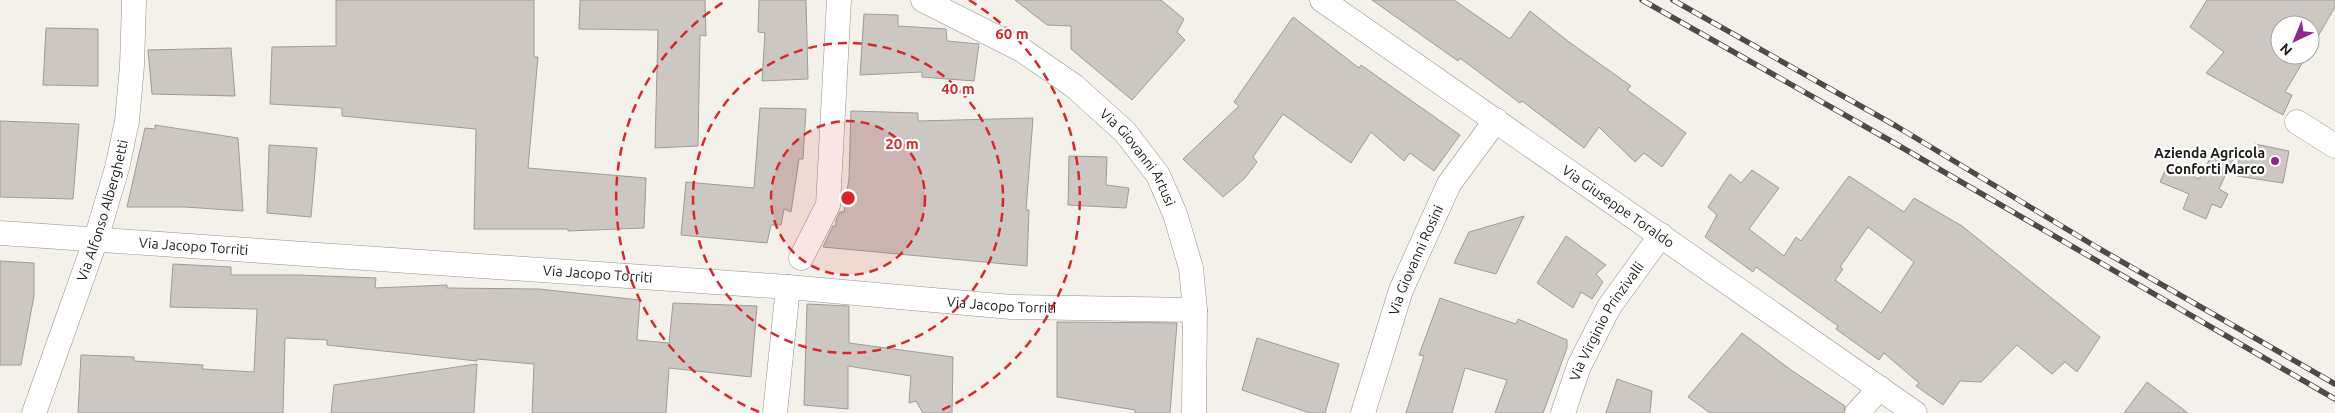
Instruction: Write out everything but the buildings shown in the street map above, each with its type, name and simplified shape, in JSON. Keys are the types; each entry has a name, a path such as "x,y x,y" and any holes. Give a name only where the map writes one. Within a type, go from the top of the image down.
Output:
{"street":[{"name":"Via Alfonso Alberghetti","path":"34,413 96,239 117,168 127,121 132,66 134,0"},
{"path":"801,258 828,205 839,0"},
{"name":"Via Giovanni Artusi","path":"923,0 1022,50 1074,86 1125,132 1158,175 1175,214 1191,268 1195,310 1194,413"},
{"name":"Via Giuseppe Toraldo","path":"1322,0 1915,413"},
{"name":"Via Giovanni Rosini","path":"1363,413 1402,290 1445,192 1496,120"},
{"path":"2297,122 2335,146"},
{"name":"Via Jacopo Torriti","path":"0,233 788,287 1011,307 1195,310"},
{"name":"Via Virginio Prinzivalli","path":"1563,413 1579,366 1610,307 1661,235"},
{"path":"775,413 788,287"},
{"path":"1857,413 1880,388"}],"railway":[{"path":"1642,0 1889,140 2335,399"},
{"path":"1673,0 1896,126 2098,248 2335,384"}],"place":[{"name":"Azienda Agricola Conforti Marco","path":"2275,161"}]}
